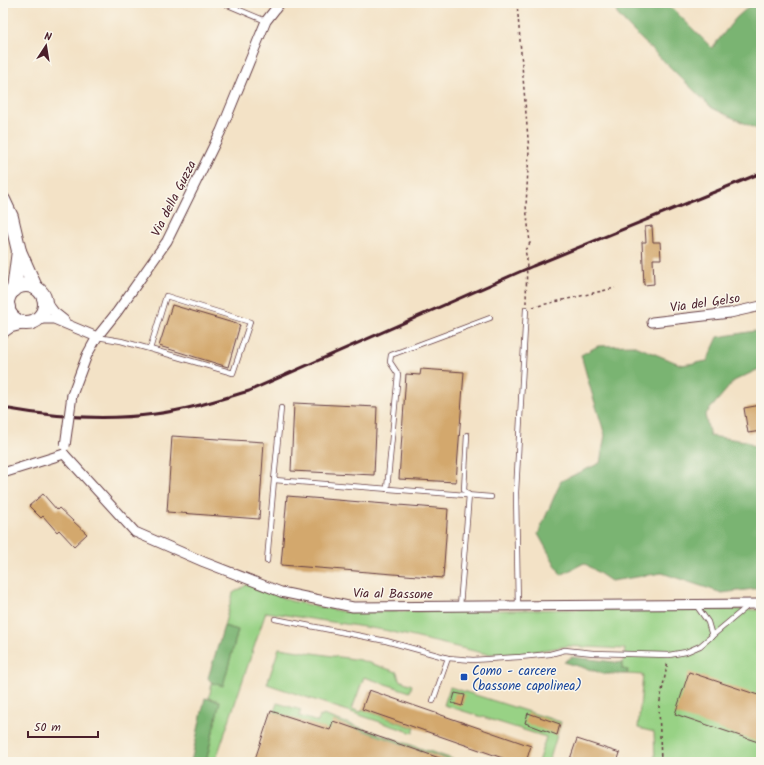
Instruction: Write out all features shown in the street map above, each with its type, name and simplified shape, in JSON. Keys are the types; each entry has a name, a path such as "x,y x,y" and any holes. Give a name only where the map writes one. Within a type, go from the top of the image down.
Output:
{"main road":[{"path":"3,200 11,217 19,251 35,287 39,290 45,300 44,310 32,321 16,320 6,311 8,297 14,290 24,285 35,287"},
{"path":"14,290 19,251"}],"street":[{"name":"Via della Guzza","path":"64,450 72,395 87,355 96,337 117,312 167,241 221,131 266,21 280,3"},
{"path":"45,300 54,312 70,324 96,337"},
{"name":"Via del Gelso","path":"652,322 730,312 761,306"},
{"path":"3,332 10,327 32,321 54,320 70,324"},
{"path":"3,473 64,450"},
{"name":"Via al Bassone","path":"64,450 135,532 204,562 281,592 353,607 761,604"}],"lane":[{"path":"223,3 266,21"},
{"path":"96,337 121,341 233,373 250,322 166,296 150,349"},
{"path":"518,606 516,492 526,309"},
{"path":"387,489 398,374 390,362 391,355 490,318"},
{"path":"267,561 281,408"},
{"path":"460,606 469,495 464,490 468,435"},
{"path":"274,480 491,497"},
{"path":"275,619 386,641 448,658 473,660 520,658 565,650 593,653 669,655 693,650 750,604"},
{"path":"696,605 708,622 712,636"},
{"path":"434,701 448,658"}],"path":[{"path":"517,3 529,150 526,206 530,243 525,250 528,259 526,309 615,288"},
{"path":"660,762 659,706 669,655"}],"green space":[{"path":"615,3 667,3 712,48 736,18 753,3 761,3 761,131 712,108 617,14"},
{"path":"755,331 761,335 761,368 734,381 705,415 710,436 746,441 761,451 761,588 722,593 662,573 611,581 584,563 561,575 538,534 561,481 600,463 605,435 581,355 598,346 633,345 682,365 707,361 718,337"},
{"path":"248,584 291,601 345,612 688,608 761,610 761,762 655,762 654,732 638,728 643,675 627,674 628,670 622,670 625,649 568,646 518,654 487,654 384,630 266,612 215,762 206,762 220,701 209,698 212,683 223,685 238,630 224,626 233,593"},
{"path":"224,626 238,630 223,686 212,683 208,678"},
{"path":"279,648 360,660 397,672 399,680 412,685 410,692 364,677 352,709 361,712 362,709 415,728 413,733 267,684"},
{"path":"572,657 623,663 622,669 628,670 627,674 605,674 564,662"},
{"path":"450,687 561,722 549,762 538,762 546,737 444,705"},
{"path":"205,698 220,701 206,762 191,762"},
{"path":"277,703 301,710 299,716 318,722 320,716 322,717 323,715 461,762 455,762 334,721 320,762 319,727 274,712"}],"building":[{"path":"652,226 653,242 660,242 661,259 653,259 654,284 644,285 642,242 646,242 645,227"},
{"path":"172,305 240,325 228,367 159,346"},
{"path":"421,369 464,372 456,482 399,479 406,374 420,375"},
{"path":"294,403 377,407 374,475 291,471"},
{"path":"761,405 761,431 748,433 744,408"},
{"path":"172,436 264,442 259,519 167,512"},
{"path":"43,494 57,510 59,508 87,534 74,546 59,530 57,532 43,516 41,518 29,506"},
{"path":"287,496 448,509 443,578 281,565"},
{"path":"689,672 761,696 761,743 675,714"},
{"path":"369,690 531,746 526,762 514,762 362,709"},
{"path":"455,693 465,695 462,706 452,703"},
{"path":"271,711 330,730 333,721 451,762 254,762"},
{"path":"528,713 560,724 557,735 525,723"},
{"path":"577,739 620,753 617,762 578,762 570,759"}],"railway":[{"path":"3,408 60,416 98,418 136,416 179,410 249,391 533,266 761,173"}],"place":[{"name":"Como - carcere (bassone capolinea)","path":"464,677"}]}
